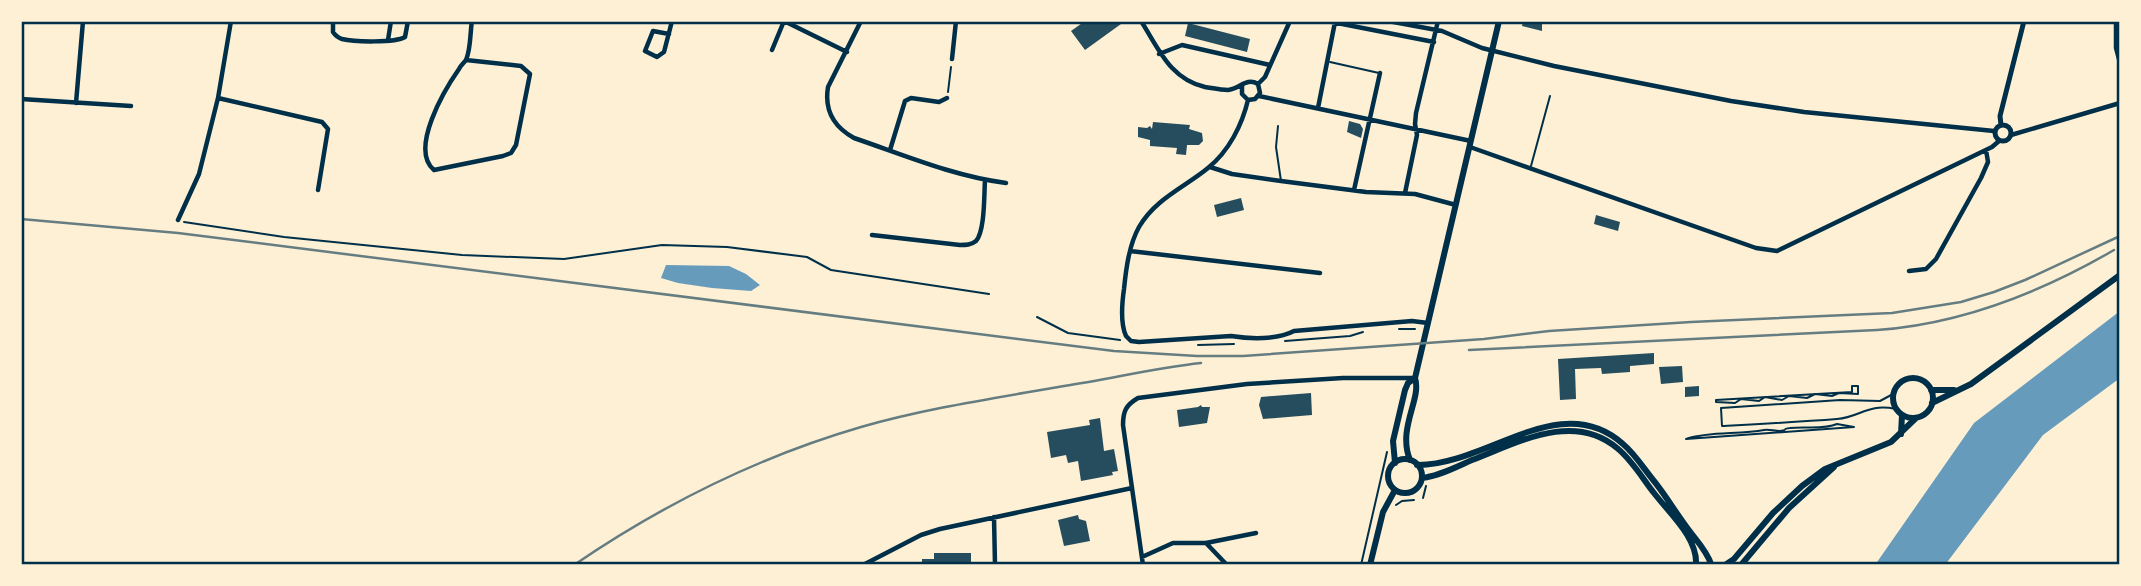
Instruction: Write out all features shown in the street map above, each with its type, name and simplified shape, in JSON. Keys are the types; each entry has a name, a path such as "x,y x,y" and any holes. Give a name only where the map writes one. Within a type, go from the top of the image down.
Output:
{"main road":[{"path":"1425,480 1413,462 1405,434 1425,334 1499,21"},
{"path":"1932,402 1971,384 2120,275"},
{"path":"1395,490 1388,477 1395,463 1393,441 1405,390 1408,383 1415,378"},
{"path":"1725,565 1734,559 1789,497 1825,469 1891,442 1916,418 1926,414 1932,402 1931,390 1923,381 1909,379 1902,382 1893,394 1896,409 1902,415 1916,418"},
{"path":"1931,390 1954,390"},
{"path":"1901,434 1902,415"},
{"path":"1395,463 1439,464 1456,460 1547,426 1571,424 1595,428 1616,438 1630,451 1707,555 1712,565 1705,565"},
{"path":"1395,490 1410,492 1425,480 1542,433 1571,431 1596,436 1618,449 1647,484 1694,546 1696,565"},
{"path":"1741,565 1789,508 1836,466"},
{"path":"1370,565 1383,512 1395,490"}],"street":[{"path":"76,103 83,21"},
{"path":"178,220 199,174 218,98 231,22 205,21"},
{"path":"333,21 332,32 340,39 388,40 405,37 408,21"},
{"path":"388,40 391,21"},
{"path":"466,60 521,66 530,74 516,145 511,153 503,156 434,170 428,165 426,158 429,125 466,60 472,21"},
{"path":"669,34 653,31 645,51 657,57 662,55 669,34 672,21"},
{"path":"772,50 784,21 847,52"},
{"path":"861,21 828,87 826,99 830,116 840,130 890,150 985,180 1006,183"},
{"path":"952,59 956,21"},
{"path":"1141,21 1173,71 1194,84 1226,90 1242,86 1248,81 1258,84 1261,90 1259,96 1248,100"},
{"path":"1258,84 1265,77 1290,21"},
{"path":"1327,21 1434,42"},
{"path":"1388,21 1436,30 1493,50 1581,72 1731,101 1804,112 1994,131 2001,125"},
{"path":"1405,193 1418,130 1415,124 1416,113 1438,21"},
{"path":"1866,21 1878,21"},
{"path":"2001,125 2000,116 2024,21"},
{"path":"2116,21 2116,48 2120,63"},
{"path":"1318,108 1335,22"},
{"path":"1160,54 1182,45 1270,65"},
{"path":"1354,190 1380,73"},
{"path":"1242,86 1242,94 1248,100"},
{"path":"1259,96 1369,118 1471,144 1531,169 1756,248 1777,251 1986,150 1999,141 2006,141 2011,135 2120,103"},
{"path":"890,150 905,101 911,97 939,102 947,98"},
{"path":"218,98 323,122 328,129 318,190"},
{"path":"21,99 131,106"},
{"path":"1248,100 1238,130 1222,154 1156,207 1138,229 1130,251 1124,285 1124,331 1131,341 1244,338 1412,321 1428,323"},
{"path":"2001,125 2008,127 2011,135"},
{"path":"1994,131 1999,141"},
{"path":"1909,271 1926,269 1936,259 1981,178 1988,162 1986,150"},
{"path":"1209,167 1232,174 1281,181 1415,194 1456,205"},
{"path":"872,234 960,245 973,244 981,229 985,180"},
{"path":"1130,251 1320,274"},
{"path":"1143,565 1122,425 1128,404 1138,398 1247,384 1343,378 1415,378"},
{"path":"863,565 921,535 1132,488"},
{"path":"994,517 995,565"},
{"path":"1142,557 1173,543 1206,543 1256,533"},
{"path":"1206,543 1227,565"}],"lane":[{"path":"1327,62 1380,73"},
{"path":"1531,169 1550,96"},
{"path":"1278,126 1276,147 1281,181"},
{"path":"1893,394 1880,401 1840,400 1721,408 1722,426 1842,419 1867,408 1896,409"}],"path":[{"path":"947,98 952,59"},
{"path":"178,220 191,225 284,237 462,255 564,259 662,245 727,247 807,257 831,270 989,294"},
{"path":"1037,317 1068,333 1117,340"},
{"path":"1716,400 1735,403 1741,399 1759,401 1765,397 1782,400 1789,396 1807,398 1815,394 1832,396 1839,393 1858,394 1858,386 1852,386 1852,392 1716,400"},
{"path":"1686,438 1686,439 1854,426 1838,424 1829,428 1813,426 1780,431 1765,429 1756,433 1742,431 1731,435 1718,432 1709,436 1686,438"},
{"path":"1361,565 1389,441 1393,441"},
{"path":"1423,498 1425,480"},
{"path":"1394,507 1402,501 1414,500"}],"water":[{"path":"666,265 729,266 760,285 751,291 678,283 661,278"},
{"path":"2120,311 2120,378 2043,435 1945,565 1875,565 1974,423"}],"building":[{"path":"1085,21 1118,21 1121,24 1085,50 1071,31"},
{"path":"1523,21 1542,21 1542,31 1522,26"},
{"path":"1188,23 1250,39 1247,52 1185,36"},
{"path":"1349,121 1360,124 1363,129 1361,138 1347,132"},
{"path":"1153,122 1190,125 1189,129 1202,133 1203,141 1199,145 1187,145 1186,155 1176,154 1177,148 1150,146 1150,140 1138,137 1138,127 1150,126 1152,129"},
{"path":"1241,198 1244,210 1217,217 1214,205"},
{"path":"1596,215 1620,222 1618,231 1594,224"},
{"path":"1654,353 1654,364 1630,366 1630,372 1602,374 1601,368 1575,369 1576,399 1560,400 1558,359"},
{"path":"1682,366 1683,382 1661,384 1659,367"},
{"path":"1699,386 1699,396 1685,397 1685,387"},
{"path":"1311,393 1312,415 1263,419 1259,405 1261,397"},
{"path":"1201,405 1210,407 1207,423 1179,427 1177,410"},
{"path":"1100,418 1104,451 1114,449 1118,471 1112,472 1113,475 1081,481 1078,461 1068,463 1066,455 1051,458 1047,432 1090,425 1089,420"},
{"path":"1078,515 1079,519 1086,521 1090,541 1064,546 1058,520"},
{"path":"934,553 971,553 971,565 922,565 922,559 934,559"}],"railway":[{"path":"21,219 178,233 1114,351 1197,356 1243,356 1691,322 1892,313 1961,302 1994,292 2120,236"},
{"path":"1469,350 1909,327 2000,304 2058,280 2114,250"},
{"path":"574,565 676,503 748,468 823,439 886,420 936,409 1201,363"}]}
